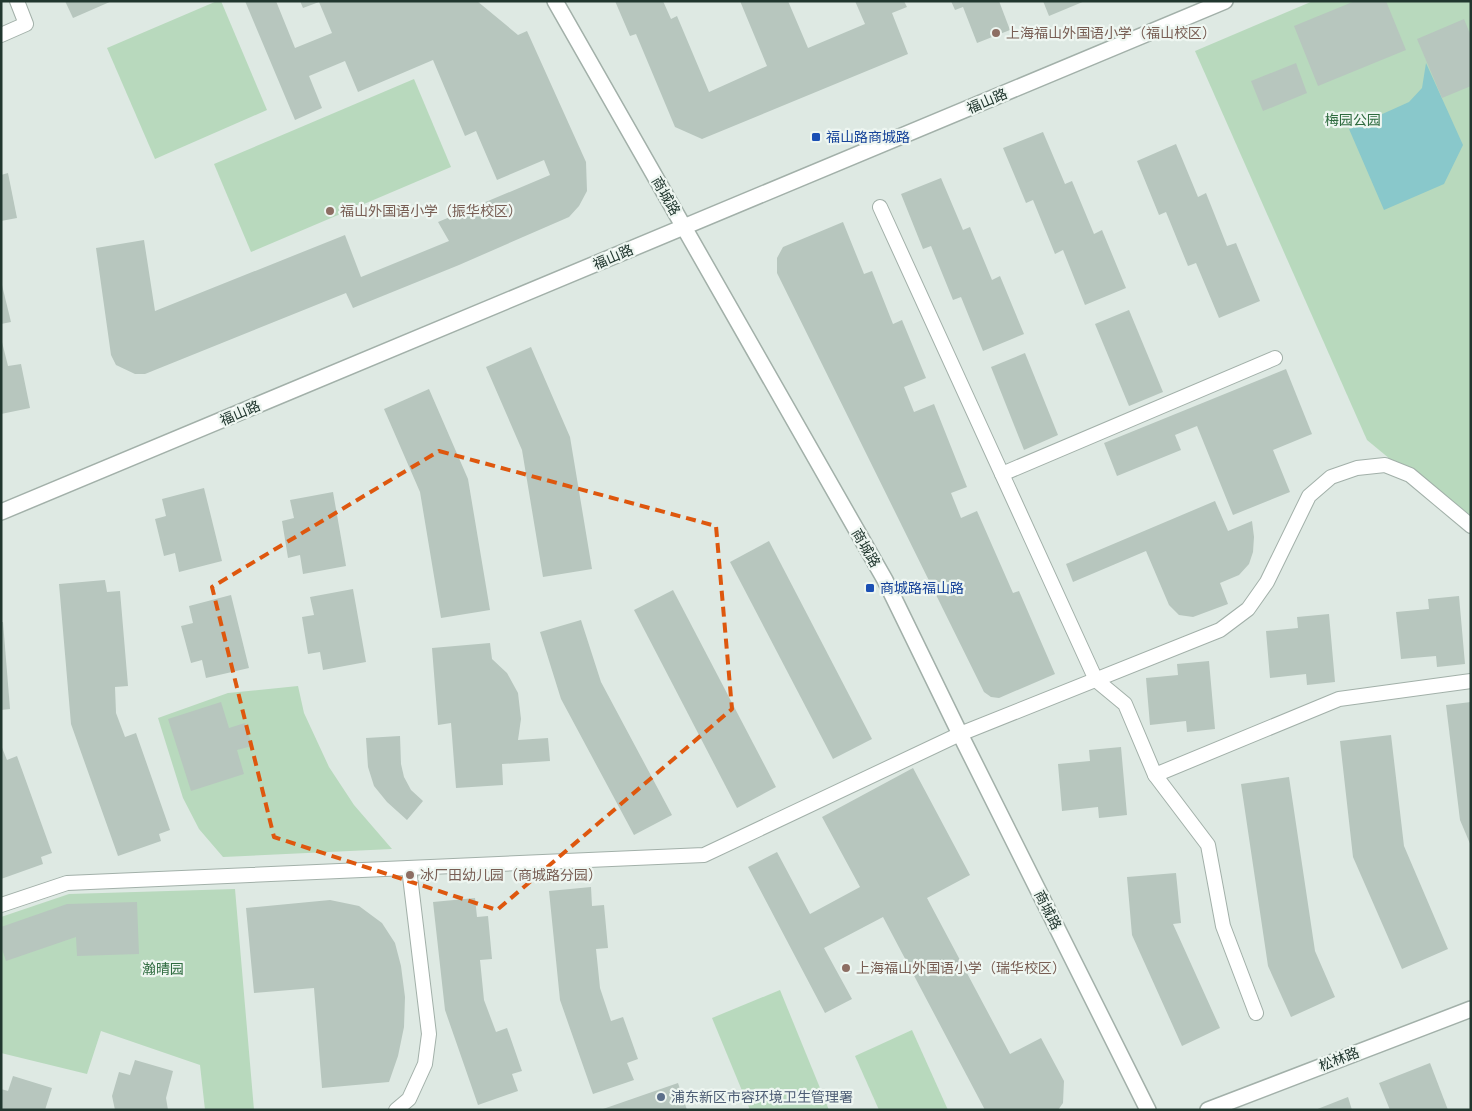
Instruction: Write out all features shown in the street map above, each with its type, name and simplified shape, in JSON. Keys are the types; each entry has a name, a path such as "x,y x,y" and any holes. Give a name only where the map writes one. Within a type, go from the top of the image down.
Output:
{"street":[{"name":"商城路","path":"555,1 885,580 1148,1110"},
{"name":"福山路","path":"1,512 1225,1"},
{"name":"松林路","path":"1208,1110 1471,1009"}],"lane":[{"path":"1,35 26,24 17,1"},
{"path":"880,207 1096,680 1126,704 1155,775 1208,845 1223,926 1256,1013"},
{"path":"1002,474 1275,358"},
{"path":"1,905 67,883 704,855 960,734 1220,630 1248,609 1267,582 1309,496 1331,477 1357,468 1385,465 1410,476 1471,526"},
{"path":"1155,775 1339,699 1471,681"},
{"path":"396,1110 409,1100 425,1064 429,1034 409,868"}],"highlighted area":[{"path":"439,451 716,526 732,709 497,910 274,837 212,587"}],"green space":[{"path":"217,1 221,1 267,110 155,159 107,48"},
{"name":"梅园公园","path":"1313,1 1471,1 1471,526 1367,440 1195,51"},
{"path":"414,79 451,167 251,252 214,164"},
{"path":"298,686 304,713 329,767 354,805 392,849 223,857 199,829 183,798 158,718 228,693"},
{"name":"瀚晴园","path":"235,889 254,1110 205,1110 200,1065 101,1031 87,1074 1,1053 1,917 69,894"},
{"path":"780,990 829,1110 750,1110 712,1018"},
{"path":"912,1030 948,1110 879,1110 855,1056"}],"water":[{"path":"1426,63 1463,145 1444,184 1384,210 1349,129 1409,102 1422,88"}],"building":[{"path":"65,1 112,1 73,18"},
{"path":"245,1 276,1 295,48 332,33 319,2 303,8 300,1 477,1 518,35 527,31 586,162 587,191 579,206 569,217 459,265 353,308 346,293 145,374 135,374 116,365 111,355 96,248 144,240 155,311 345,235 361,277 449,241 438,222 550,175 544,160 497,180 476,131 465,136 433,60 358,92 345,61 309,76 322,108 295,120"},
{"path":"615,1 663,1 671,19 677,16 709,92 767,66 740,1 788,1 808,48 865,24 855,1 904,1 907,7 892,13 908,54 702,139 675,127 636,34 630,36"},
{"path":"951,1 999,1 1010,30 977,43 963,7 955,10"},
{"path":"1043,1 1085,1 1049,16"},
{"path":"1355,1 1386,1 1406,50 1318,86 1294,26"},
{"path":"1464,19 1471,36 1471,86 1442,98 1417,39"},
{"path":"1296,63 1307,93 1263,111 1251,81"},
{"path":"1043,132 1065,184 1072,181 1094,234 1102,230 1126,288 1085,305 1063,250 1055,254 1033,200 1026,203 1003,148"},
{"path":"1176,144 1198,197 1206,193 1227,246 1236,243 1260,301 1219,318 1196,263 1188,266 1166,212 1159,215 1137,161"},
{"path":"8,173 17,218 1,221 1,175"},
{"path":"941,178 963,230 970,227 992,280 1000,276 1024,334 983,351 961,297 953,300 931,246 923,249 901,194"},
{"path":"843,222 864,274 872,271 893,324 902,320 926,378 904,387 914,412 934,404 967,487 951,493 961,518 977,511 1013,593 1019,591 1055,674 999,698 991,697 984,692 777,273 777,258 783,247"},
{"path":"1,281 11,322 1,324"},
{"path":"1129,310 1163,392 1129,406 1095,324"},
{"path":"1,338 8,366 21,364 30,408 1,414"},
{"path":"531,347 570,437 592,569 543,577 522,450 486,367"},
{"path":"1025,353 1058,435 1024,450 991,367"},
{"path":"1286,369 1312,434 1273,450 1290,492 1233,515 1197,426 1175,435 1181,450 1117,476 1104,443"},
{"path":"429,389 468,479 490,610 441,618 420,492 384,409"},
{"path":"204,488 222,561 179,572 175,553 164,556 155,519 166,516 162,499"},
{"path":"333,492 346,566 303,574 300,555 288,558 282,521 294,518 290,500"},
{"path":"1215,501 1228,531 1252,521 1253,552 1249,564 1239,575 1220,583 1228,604 1193,617 1179,615 1169,605 1146,551 1073,582 1066,564"},
{"path":"769,541 872,739 833,759 730,562"},
{"path":"105,580 107,592 120,591 128,686 115,687 116,713 125,737 136,733 170,830 159,834 161,841 118,856 71,724 59,584"},
{"path":"353,589 366,662 323,670 320,652 308,654 302,617 314,615 310,597"},
{"path":"673,590 776,787 737,808 634,610"},
{"path":"231,595 249,668 206,678 202,660 191,663 181,626 193,623 189,606"},
{"path":"1459,596 1465,664 1437,667 1436,656 1401,659 1396,612 1429,609 1428,599"},
{"path":"1329,614 1335,682 1307,685 1306,674 1270,678 1266,631 1298,628 1297,617"},
{"path":"581,620 601,682 672,815 634,835 561,699 540,632"},
{"path":"1,622 3,622 10,709 1,710"},
{"path":"490,643 492,659 507,673 518,693 521,719 518,740 548,738 550,761 502,764 503,785 456,788 451,723 438,725 432,648"},
{"path":"1209,661 1215,729 1187,732 1186,721 1150,725 1146,678 1178,675 1177,664"},
{"path":"221,702 229,728 245,723 252,746 237,750 244,774 191,791 168,719"},
{"path":"1471,702 1471,846 1460,820 1446,705"},
{"path":"1391,735 1404,846 1448,949 1402,969 1353,857 1340,741"},
{"path":"400,736 401,764 404,777 411,790 423,801 407,820 387,802 374,786 368,767 366,738"},
{"path":"1,745 7,760 17,756 52,853 41,857 43,864 1,879"},
{"path":"1121,747 1127,815 1099,818 1098,807 1062,811 1058,764 1090,761 1089,750"},
{"path":"913,768 970,875 927,898 1010,1054 1041,1038 1064,1081 1063,1103 1058,1110 985,1110 883,917 824,948 852,999 825,1013 748,867 777,852 810,914 860,887 822,817"},
{"path":"1289,777 1315,951 1335,997 1291,1017 1268,966 1241,784"},
{"path":"1176,873 1181,923 1173,924 1220,1028 1182,1046 1132,935 1127,877"},
{"path":"591,887 592,906 604,905 608,948 596,949 600,988 611,1021 623,1017 638,1059 627,1063 634,1080 593,1094 560,1000 549,891"},
{"path":"475,898 477,917 488,916 492,959 480,960 484,1000 496,1032 507,1028 522,1071 512,1074 518,1091 478,1105 445,1010 433,902"},
{"path":"330,900 359,906 382,923 395,943 401,966 405,997 404,1027 398,1056 389,1082 322,1088 314,988 254,993 246,908"},
{"path":"137,902 139,954 77,956 76,937 6,961 1,946 1,927 67,904"},
{"path":"135,1060 173,1071 166,1098 168,1110 115,1110 112,1096 119,1072 130,1075"},
{"path":"1430,1063 1448,1110 1390,1110 1379,1083"},
{"path":"13,1076 52,1088 45,1110 1,1110 1,1089 8,1091"},
{"name":"浦东新区市容环境卫生管理署","path":"678,1083 687,1110 603,1110 603,1109"},
{"path":"1348,1097 1352,1110 1315,1110"}],"place":[{"name":"上海福山外国语小学（福山校区）","path":"996,33"},
{"name":"福山路商城路","path":"816,137"},
{"name":"福山外国语小学（振华校区）","path":"330,211"},
{"name":"商城路福山路","path":"870,588"},
{"name":"冰厂田幼儿园（商城路分园）","path":"410,875"},
{"name":"上海福山外国语小学（瑞华校区）","path":"846,968"},
{"name":"浦东新区市容环境卫生管理署","path":"661,1097"}]}
